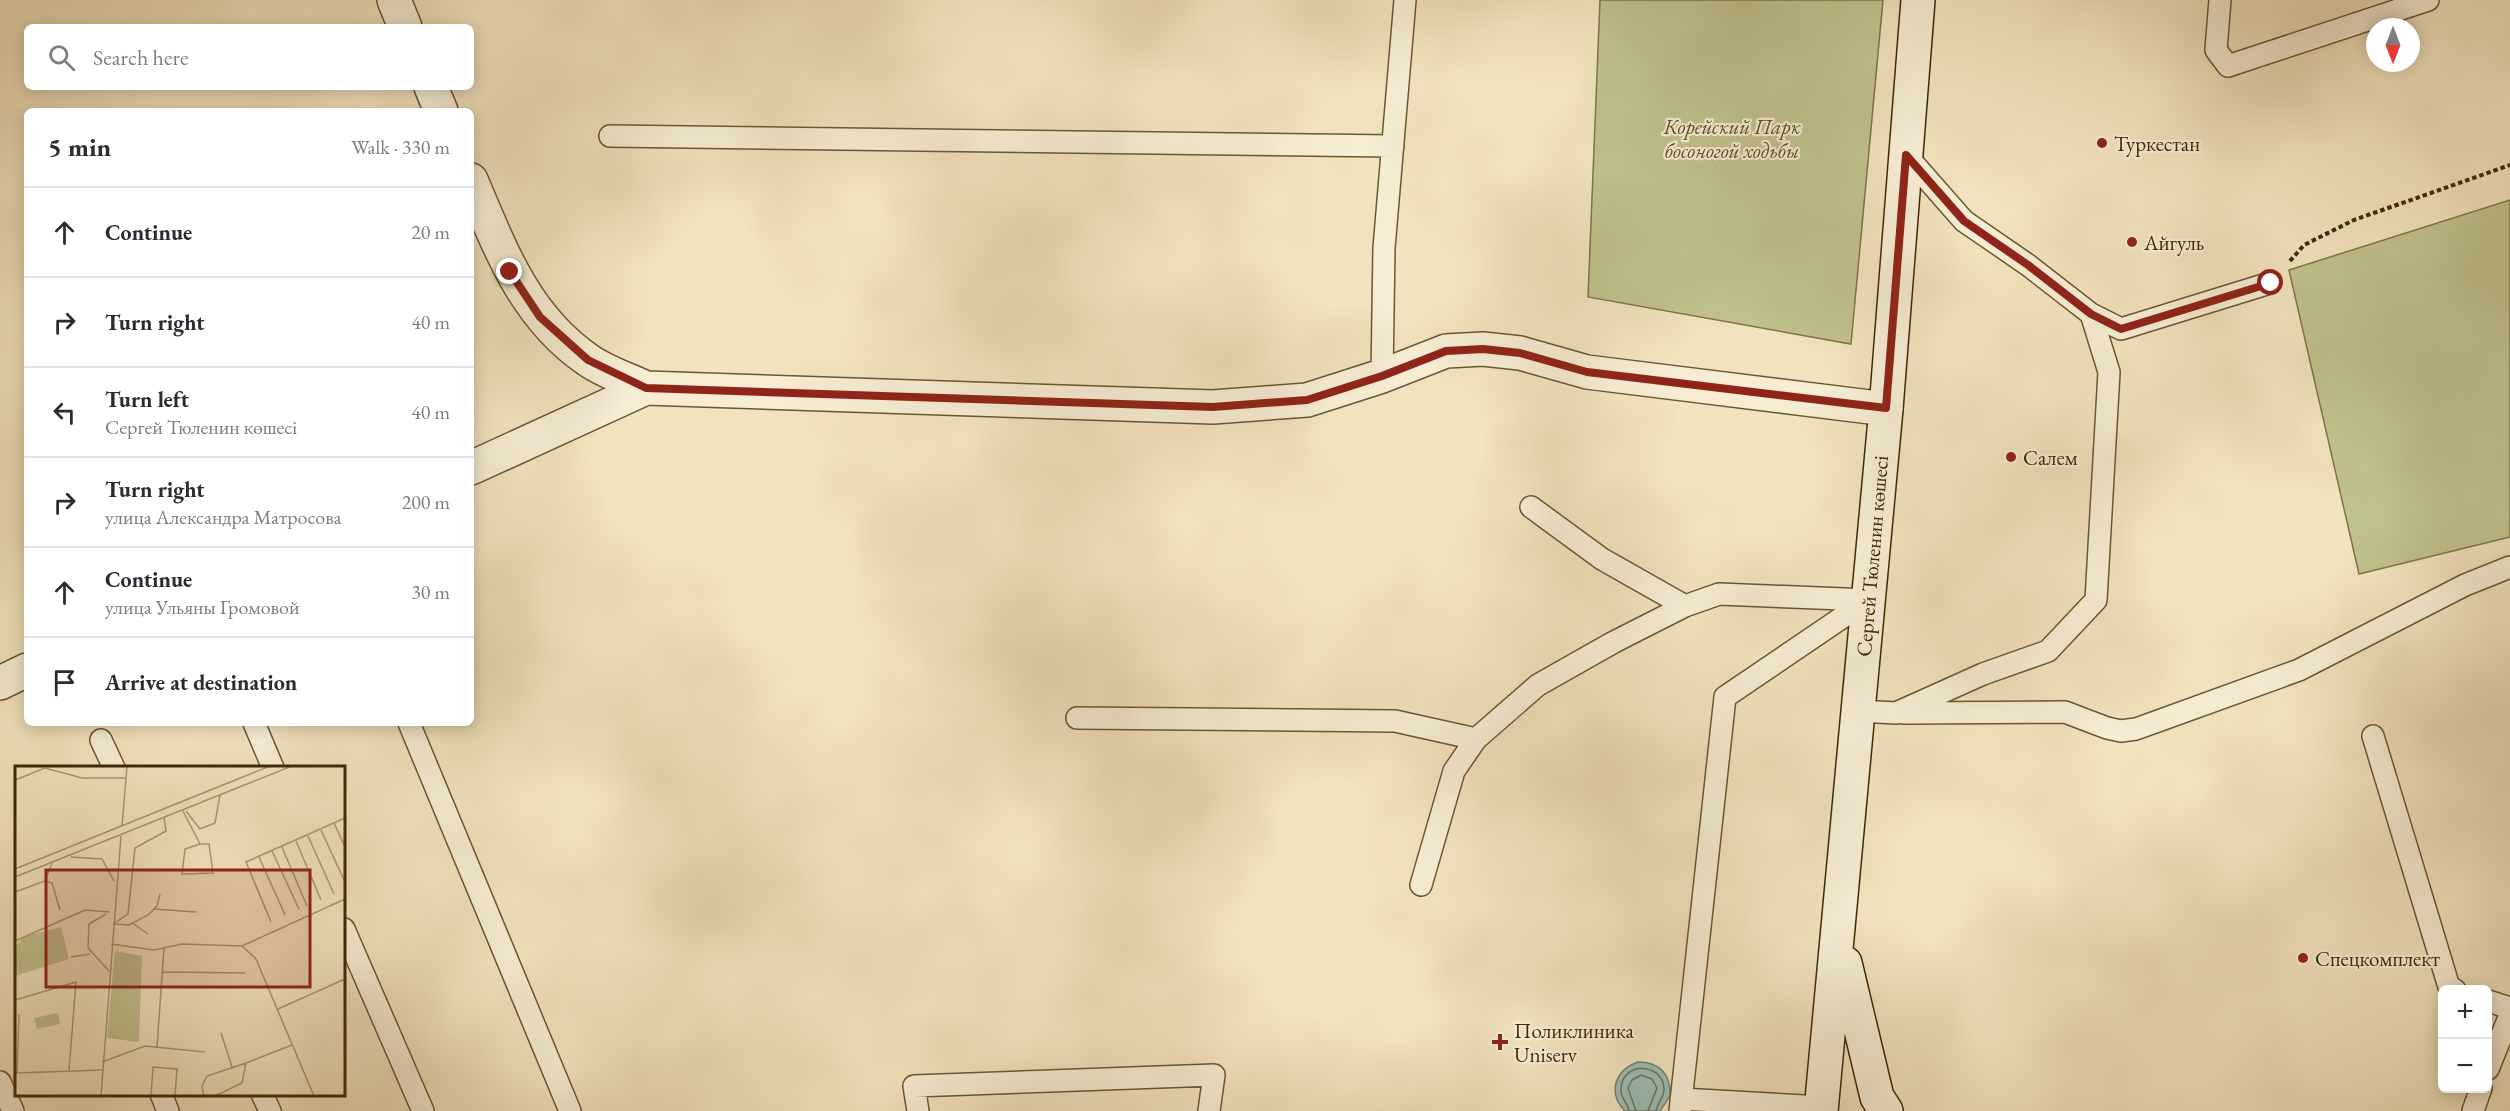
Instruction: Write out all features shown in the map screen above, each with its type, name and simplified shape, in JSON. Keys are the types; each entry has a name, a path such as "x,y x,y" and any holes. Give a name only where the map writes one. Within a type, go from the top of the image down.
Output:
{"street":[{"path":"394,0 404,24"},
{"name":"Сергей Тюленин көшесі","path":"1822,1109 1886,408 1918,0"},
{"path":"432,90 440,108"},
{"path":"474,187 510,272 540,317 588,360 646,388 1213,407 1307,400 1382,376 1446,351 1483,349 1520,353 1587,372 1886,408"},
{"path":"474,467 646,388"},
{"path":"0,683 24,671"},
{"path":"1838,929 1855,1012 1877,1097 1886,1111"}],"lane":[{"path":"1382,376 1384,248 1406,0"},
{"path":"2220,0 2216,50 2228,66 2428,0"},
{"path":"610,136 1393,146"},
{"path":"1906,155 1964,221 2028,265 2091,314 2121,329 2271,283"},
{"path":"1896,713 1983,674 2048,651 2096,600 2109,372 2091,314"},
{"path":"1531,507 1602,559 1685,606"},
{"path":"1859,711 1896,713 2065,712 2108,728 2121,731 2136,729 2299,670 2465,585 2510,567"},
{"path":"1421,885 1454,771 1476,739 1538,685 1614,642 1685,606 1719,594 1868,600"},
{"path":"1822,1109 1681,1105 1725,697 1868,600"},
{"path":"1077,718 1395,721 1476,739"},
{"path":"255,726 272,766"},
{"path":"410,726 570,1111"},
{"path":"2373,736 2448,985"},
{"path":"101,740 113,766"},
{"path":"345,931 423,1111"},
{"path":"2492,1003 2510,1008"},
{"path":"2492,1057 2510,1015"},
{"path":"918,1111 914,1086 1214,1075 1209,1111"},
{"path":"0,1082 13,1111"},
{"path":"2473,1111 2480,1093"},
{"path":"161,1096 168,1111"},
{"path":"262,1096 270,1111"}],"path":[{"path":"2271,283 2304,245 2354,220 2510,165"}],"green space":[{"name":"Корейский Парк босоногой ходьбы","path":"1600,0 1883,0 1851,344 1588,297"},
{"path":"2510,200 2510,537 2359,574 2289,270"}],"water":[{"path":"1638,1062 1658,1067 1669,1082 1670,1096 1660,1111 1625,1111 1619,1104 1615,1090 1619,1076 1624,1070"}],"place":[{"name":"Туркестан","path":"2102,143"},
{"name":"Айгуль","path":"2132,242"},
{"name":"Салем","path":"2011,457"},
{"name":"Спецкомплект","path":"2303,958"},
{"name":"Поликлиника Uniserv","path":"1500,1042"}],"route":[{"path":"510,272 540,317 588,360 646,388 1213,407 1307,400 1382,376 1446,351 1483,349 1520,353 1587,372 1886,408 1906,155 1964,221 2028,265 2091,314 2121,329 2271,283"}]}
